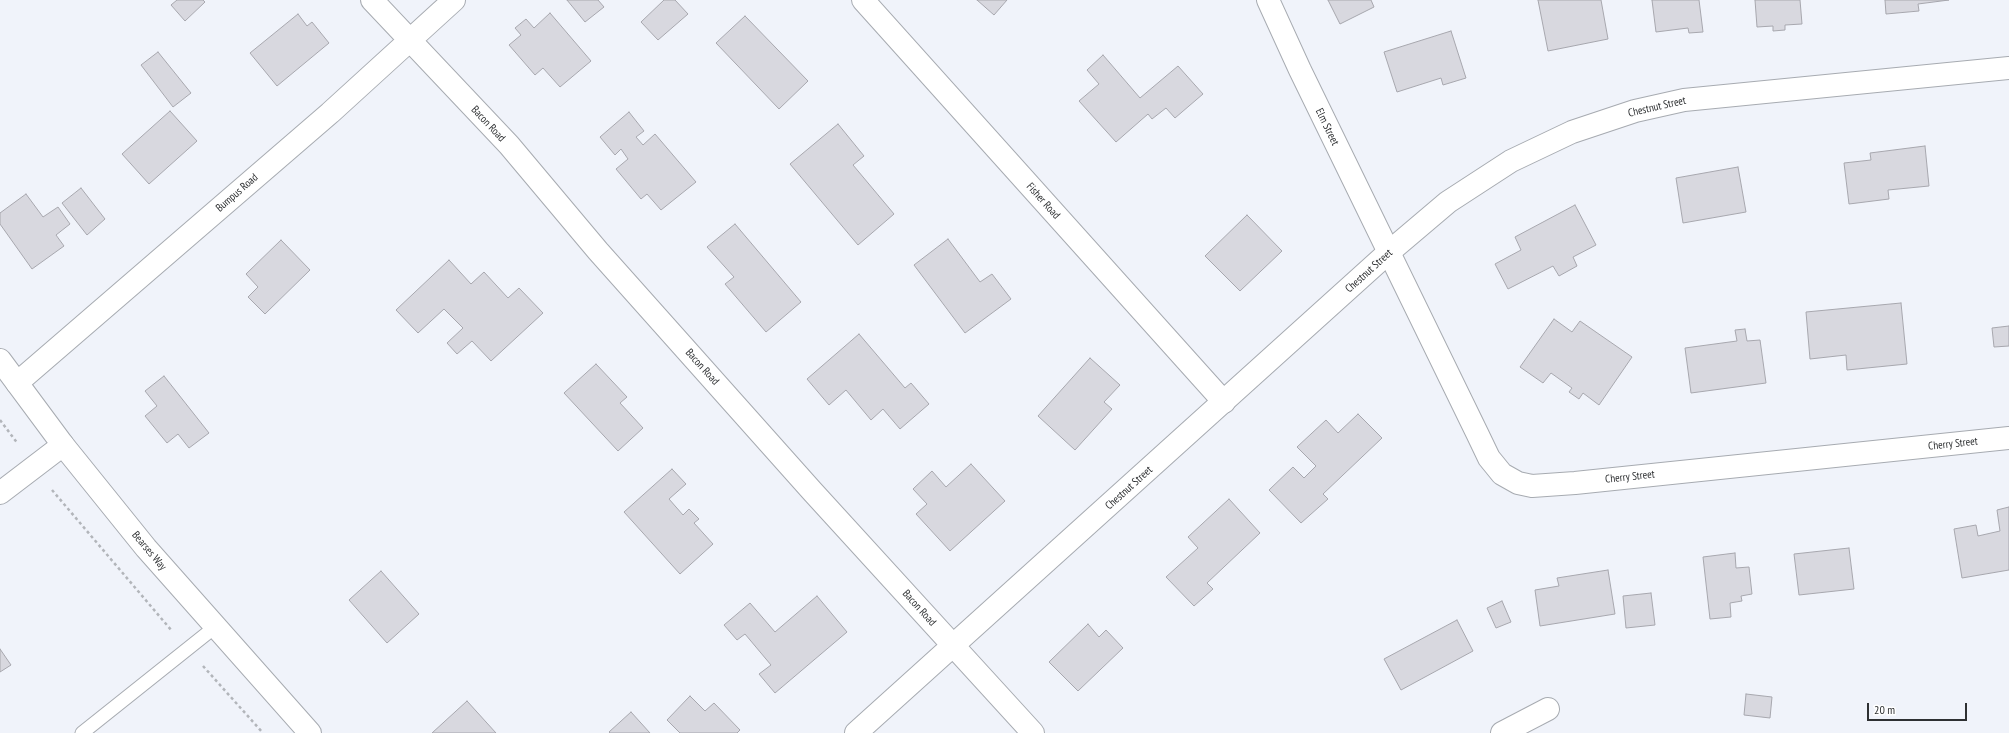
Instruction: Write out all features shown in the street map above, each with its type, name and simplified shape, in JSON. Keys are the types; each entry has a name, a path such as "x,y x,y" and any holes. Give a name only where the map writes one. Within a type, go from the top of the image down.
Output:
{"street":[{"name":"Bacon Road","path":"372,0 509,145 598,251 1033,733"},
{"name":"Bumpus Road","path":"17,383 330,113 454,0"},
{"name":"Fisher Road","path":"863,0 1224,402"},
{"name":"Elm Street","path":"1268,0 1300,70 1389,252"},
{"name":"Chestnut Street","path":"856,733 1389,252 1448,202 1511,161 1572,132 1634,111 1684,100 2009,68"},
{"name":"Cherry Street","path":"1389,252 1489,458 1502,474 1518,482 1532,486 1575,483 2009,438"},
{"name":"Bearses Way","path":"0,360 63,446 146,548 310,733"},
{"path":"0,493 63,446"},
{"path":"1502,733 1548,709"}],"lane":[{"path":"82,733 215,627"}],"path":[{"path":"0,420 17,442"},
{"path":"55,493 187,648 263,733"}],"building":[{"path":"177,0 203,0 205,2 185,21 171,5"},
{"path":"567,0 598,0 604,7 585,22"},
{"path":"664,0 675,0 688,14 658,40 641,22"},
{"path":"977,0 1007,0 994,15"},
{"path":"1328,0 1371,0 1374,7 1340,24"},
{"path":"1538,0 1601,0 1608,39 1548,51"},
{"path":"1652,0 1699,0 1703,32 1689,33 1688,28 1656,32"},
{"path":"1755,0 1800,0 1802,24 1785,25 1785,30 1773,31 1773,26 1757,27"},
{"path":"1885,0 1949,0 1918,4 1919,11 1886,14"},
{"path":"550,13 591,61 560,87 543,68 535,75 509,45 521,35 515,28 526,19 534,28"},
{"path":"298,14 307,26 312,22 329,43 277,86 250,53"},
{"path":"745,16 808,81 779,109 716,43"},
{"path":"1451,31 1466,78 1443,85 1441,78 1397,92 1384,52"},
{"path":"158,52 191,93 173,107 141,65"},
{"path":"1103,55 1140,98 1178,66 1203,94 1175,118 1166,108 1152,119 1148,114 1116,142 1079,101 1099,84 1087,70"},
{"path":"170,111 197,141 149,184 122,154"},
{"path":"629,112 644,131 636,137 643,145 655,134 696,182 661,210 647,194 641,199 616,169 628,159 621,149 615,155 600,137"},
{"path":"838,124 864,156 853,165 894,214 858,245 790,164"},
{"path":"1925,146 1929,186 1888,190 1889,199 1849,204 1844,163 1871,160 1870,153"},
{"path":"1738,167 1746,212 1683,223 1676,178"},
{"path":"81,188 105,219 87,235 62,203"},
{"path":"26,194 43,217 58,207 70,224 56,235 64,246 32,269 0,224 0,213"},
{"path":"1575,205 1596,245 1573,257 1577,266 1559,276 1553,266 1508,289 1495,264 1521,250 1515,237"},
{"path":"1247,215 1282,251 1240,291 1205,256"},
{"path":"735,224 801,302 766,332 725,284 734,277 707,247"},
{"path":"948,239 980,282 992,274 1011,299 965,333 914,265"},
{"path":"281,240 310,270 265,314 248,297 258,287 246,274"},
{"path":"449,260 471,284 484,272 508,298 519,288 543,313 491,361 472,341 457,354 447,343 463,328 444,309 418,333 396,310"},
{"path":"1901,303 1907,364 1847,370 1846,355 1810,359 1806,312"},
{"path":"1554,319 1572,332 1580,321 1632,357 1599,405 1583,393 1579,399 1569,392 1572,388 1551,373 1543,383 1520,367"},
{"path":"2009,326 2009,346 1994,347 1992,328"},
{"path":"1745,329 1747,341 1760,340 1766,383 1691,393 1685,348 1737,341 1735,330"},
{"path":"859,334 905,388 911,383 929,404 900,429 883,409 871,420 846,390 829,405 807,379"},
{"path":"1090,358 1120,385 1104,402 1112,409 1075,450 1038,416"},
{"path":"596,364 627,397 620,403 643,428 618,451 564,393"},
{"path":"164,376 209,433 189,448 178,434 167,443 145,416 157,406 145,391"},
{"path":"1358,414 1382,438 1323,494 1328,499 1301,523 1269,490 1293,467 1304,478 1316,466 1297,447 1326,420 1338,433"},
{"path":"971,464 1005,501 950,551 916,514 927,504 913,489 932,471 946,487"},
{"path":"672,469 686,484 669,499 683,515 689,509 699,519 694,523 713,544 680,574 624,512"},
{"path":"1229,499 1260,533 1207,583 1213,589 1194,606 1166,577 1198,548 1188,537"},
{"path":"2009,507 2009,570 1962,578 1954,529 1976,525 1978,536 2000,531 1997,510"},
{"path":"1849,548 1854,589 1799,595 1794,554"},
{"path":"1735,553 1736,568 1749,567 1752,594 1741,596 1742,601 1730,603 1731,617 1710,619 1703,557"},
{"path":"1608,570 1615,614 1540,626 1535,590 1559,586 1557,578"},
{"path":"381,571 419,614 387,643 349,600"},
{"path":"1651,593 1655,625 1626,628 1623,596"},
{"path":"817,596 847,632 775,693 759,674 771,665 745,634 737,640 724,625 750,603 775,632"},
{"path":"1502,601 1511,622 1496,628 1487,608"},
{"path":"1457,620 1473,651 1401,690 1384,659"},
{"path":"1088,624 1099,637 1106,630 1123,648 1078,691 1049,662"},
{"path":"0,649 11,665 0,672"},
{"path":"1746,694 1772,697 1770,718 1744,715"},
{"path":"690,696 705,711 714,703 740,730 737,733 680,733 667,720"},
{"path":"467,701 496,733 432,733"},
{"path":"631,712 650,733 609,732"}]}
